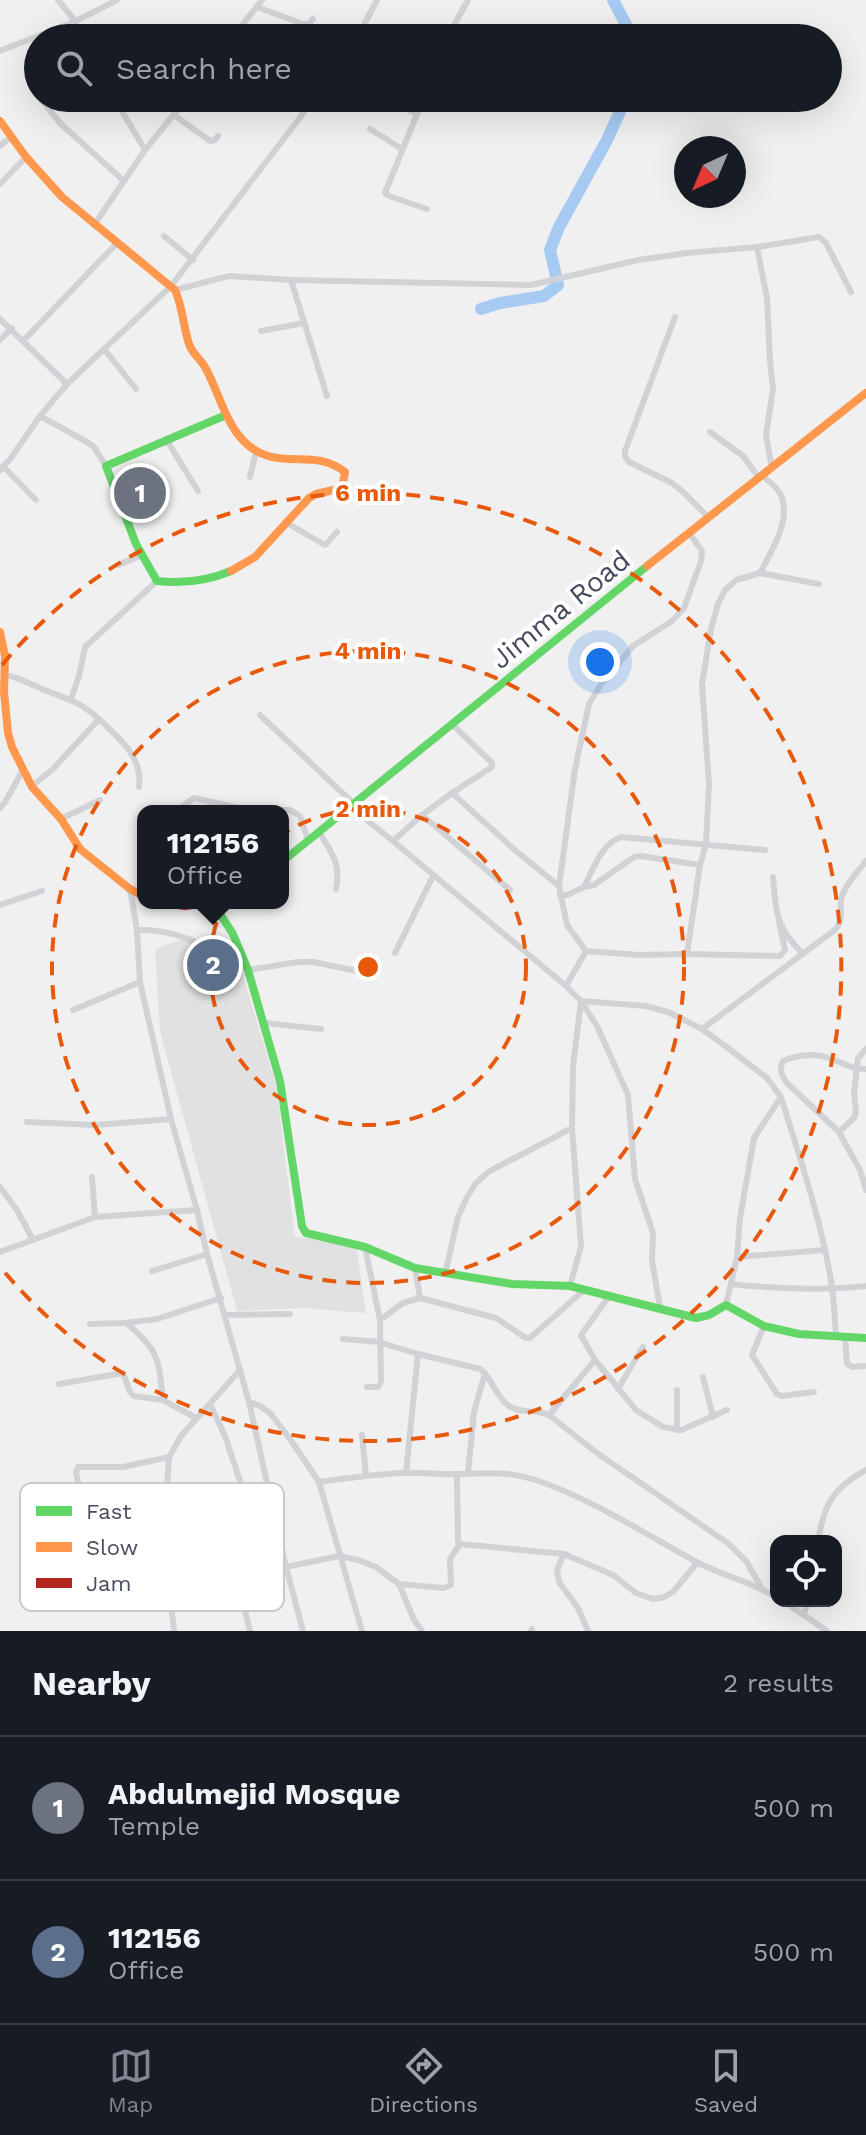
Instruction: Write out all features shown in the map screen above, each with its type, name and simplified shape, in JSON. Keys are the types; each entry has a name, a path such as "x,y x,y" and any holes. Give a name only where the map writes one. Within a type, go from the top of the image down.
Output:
{"main road":[{"path":"0,121 26,157 62,197 173,288 182,307 191,350 205,367 238,434 256,452 279,459 305,458 332,463 345,472 342,488 316,494 301,504 255,557 236,569 188,583 157,581 142,555 106,466 226,415"},
{"name":"Jimma Road","path":"289,856 866,393"},
{"path":"0,632 5,656 4,734 32,787 61,819 80,849 137,893"},
{"path":"216,909 230,927 264,1023 280,1081 303,1230 309,1235 365,1247 415,1268 445,1274 512,1284 570,1286 696,1318 709,1315 726,1305 764,1326 799,1334 866,1337"}],"street":[{"path":"58,0 74,22"},
{"path":"69,24 117,0"},
{"path":"243,24 262,0"},
{"path":"364,24 377,0"},
{"path":"455,24 468,0"},
{"path":"257,7 303,24 311,23 313,19"},
{"path":"0,51 24,42"},
{"path":"52,112 124,181"},
{"path":"122,112 145,150"},
{"path":"94,225 145,150 176,112"},
{"path":"36,500 2,468 67,384 173,288 304,112"},
{"path":"413,112 417,114 385,193 427,209"},
{"path":"174,115 210,141 218,136"},
{"path":"370,129 402,149"},
{"path":"0,146 11,137"},
{"path":"0,184 26,157"},
{"path":"164,236 193,260"},
{"path":"173,288 229,276 531,285 638,260 819,237 823,238 851,292"},
{"path":"24,340 117,243"},
{"path":"757,247 767,298 773,389 766,435 772,468"},
{"path":"291,280 327,396"},
{"path":"675,317 625,456 629,462 672,483 708,517"},
{"path":"0,319 67,384"},
{"path":"261,331 304,323"},
{"path":"0,340 12,328"},
{"path":"105,350 136,389"},
{"path":"40,416 87,442 106,466"},
{"path":"710,432 743,456 761,477 778,489 784,502 784,517 760,573"},
{"path":"166,439 198,491"},
{"path":"250,477 256,452"},
{"path":"287,523 325,545 337,532"},
{"path":"689,533 702,551 684,608 672,621 633,646 601,684 589,704 575,769 559,886 567,925 586,951 639,955 780,956 785,950 773,877"},
{"path":"118,565 142,555"},
{"path":"687,954 706,844 709,784 702,684 718,604 725,590 736,580 760,573 819,584"},
{"path":"71,699 85,647 157,581"},
{"path":"5,675 86,707 124,743 134,757 140,773 139,787"},
{"path":"260,715 352,806 581,1001 597,1026 628,1095 635,1179 653,1233 652,1260 660,1308"},
{"path":"32,787 99,719"},
{"path":"393,841 452,793 490,770 492,763 452,723"},
{"path":"0,808 23,768"},
{"path":"452,793 559,886"},
{"path":"184,805 194,798 226,805"},
{"path":"61,819 100,800"},
{"path":"289,810 300,816 308,841"},
{"path":"422,815 510,890"},
{"path":"319,832 339,870 336,889"},
{"path":"584,887 605,849 614,839 621,837 765,850"},
{"path":"560,895 599,882 634,857 700,865"},
{"path":"702,1029 840,924 841,898 866,861"},
{"path":"395,953 433,876"},
{"path":"130,889 137,930 140,982 171,1119 249,1402 267,1483"},
{"path":"0,905 42,891"},
{"path":"779,922 788,940 803,954"},
{"path":"137,930 158,930 187,937 246,966 313,962 357,971"},
{"path":"566,986 586,951"},
{"path":"73,1010 140,982"},
{"path":"581,1001 646,1006 668,1012 702,1029 767,1078 781,1097 799,1155 825,1250 847,1364 864,1366"},
{"path":"570,1286 581,1246 572,1128 573,1075 581,1001"},
{"path":"264,1023 321,1029"},
{"path":"839,1132 854,1118 858,1058 866,1049"},
{"path":"866,1069 813,1055 783,1061 781,1066 786,1082 839,1132 863,1169 866,1190"},
{"path":"726,1305 737,1257 740,1218 754,1138 781,1097"},
{"path":"27,1122 95,1125 171,1119"},
{"path":"445,1274 458,1217 476,1183 488,1172 572,1128"},
{"path":"92,1177 95,1217"},
{"path":"0,1187 33,1240"},
{"path":"0,1252 95,1217 197,1210"},
{"path":"365,1247 380,1320 381,1385 367,1387"},
{"path":"737,1257 825,1250"},
{"path":"152,1271 207,1254"},
{"path":"415,1268 420,1298"},
{"path":"732,1284 782,1289 866,1286"},
{"path":"380,1320 403,1303 420,1298 496,1318 530,1338 584,1290"},
{"path":"611,1295 581,1333 582,1338 595,1360 636,1410 663,1427 677,1430 727,1410"},
{"path":"90,1324 157,1319 221,1298"},
{"path":"226,1315 290,1314"},
{"path":"126,1323 152,1347 159,1368 163,1400"},
{"path":"764,1326 752,1355 773,1391 782,1396 814,1392"},
{"path":"343,1339 379,1342 480,1369 509,1406 549,1415 597,1453 729,1544 746,1561 762,1589"},
{"path":"618,1389 643,1347"},
{"path":"406,1473 418,1354"},
{"path":"549,1415 595,1360"},
{"path":"167,1483 169,1457 181,1436 240,1370"},
{"path":"59,1384 121,1373 125,1375 134,1396 163,1400 196,1418"},
{"path":"468,1473 474,1412 485,1373"},
{"path":"703,1377 713,1417"},
{"path":"677,1390 677,1430"},
{"path":"249,1402 270,1413 319,1482 362,1631"},
{"path":"210,1404 225,1436 241,1483"},
{"path":"362,1435 366,1475"},
{"path":"78,1483 76,1472 80,1466 123,1467 169,1457"},
{"path":"819,1535 835,1493 845,1482 866,1470"},
{"path":"319,1482 406,1473 485,1471 511,1474 536,1481 599,1508 697,1563 770,1594"},
{"path":"457,1474 460,1544"},
{"path":"460,1544 564,1554 613,1575 636,1593 653,1599 673,1592 697,1563"},
{"path":"399,1584 449,1587 450,1559 460,1544"},
{"path":"564,1554 557,1570 559,1582 578,1608 588,1631"},
{"path":"286,1567 339,1556 376,1567 399,1584 422,1631"},
{"path":"284,1558 303,1631"},
{"path":"792,1607 827,1631"},
{"path":"804,1615 806,1607"},
{"path":"172,1611 174,1631"},
{"path":"244,1611 250,1631"}],"shaded area":[{"path":"191,936 239,963 276,1084 295,1237 356,1245 366,1313 301,1308 237,1311 160,1032 155,949"}],"waterway":[{"path":"613,0 626,24"},
{"path":"481,309 544,296 558,285 550,250 620,112"}],"traffic: fast":[{"path":"226,415 106,466 136,544 157,581 195,581 231,571"},
{"path":"289,856 647,566"},
{"path":"217,909 233,934 248,970 280,1081 302,1226 306,1233 365,1247 415,1268 512,1284 570,1286 696,1318 709,1315 726,1305 764,1326 799,1334 866,1338"}],"traffic: slow":[{"path":"0,121 26,157 62,197 175,290 190,348 206,369 229,420 244,442 268,456 317,460 345,472 342,488 309,498 255,557 231,571"},
{"path":"647,566 866,393"},
{"path":"0,632 5,656 4,692 8,733 32,787 61,819 80,849 137,893"}],"place":[{"name":"Abdulmejid Mosque","path":"140,493"},
{"name":"112156","path":"213,965"}]}
